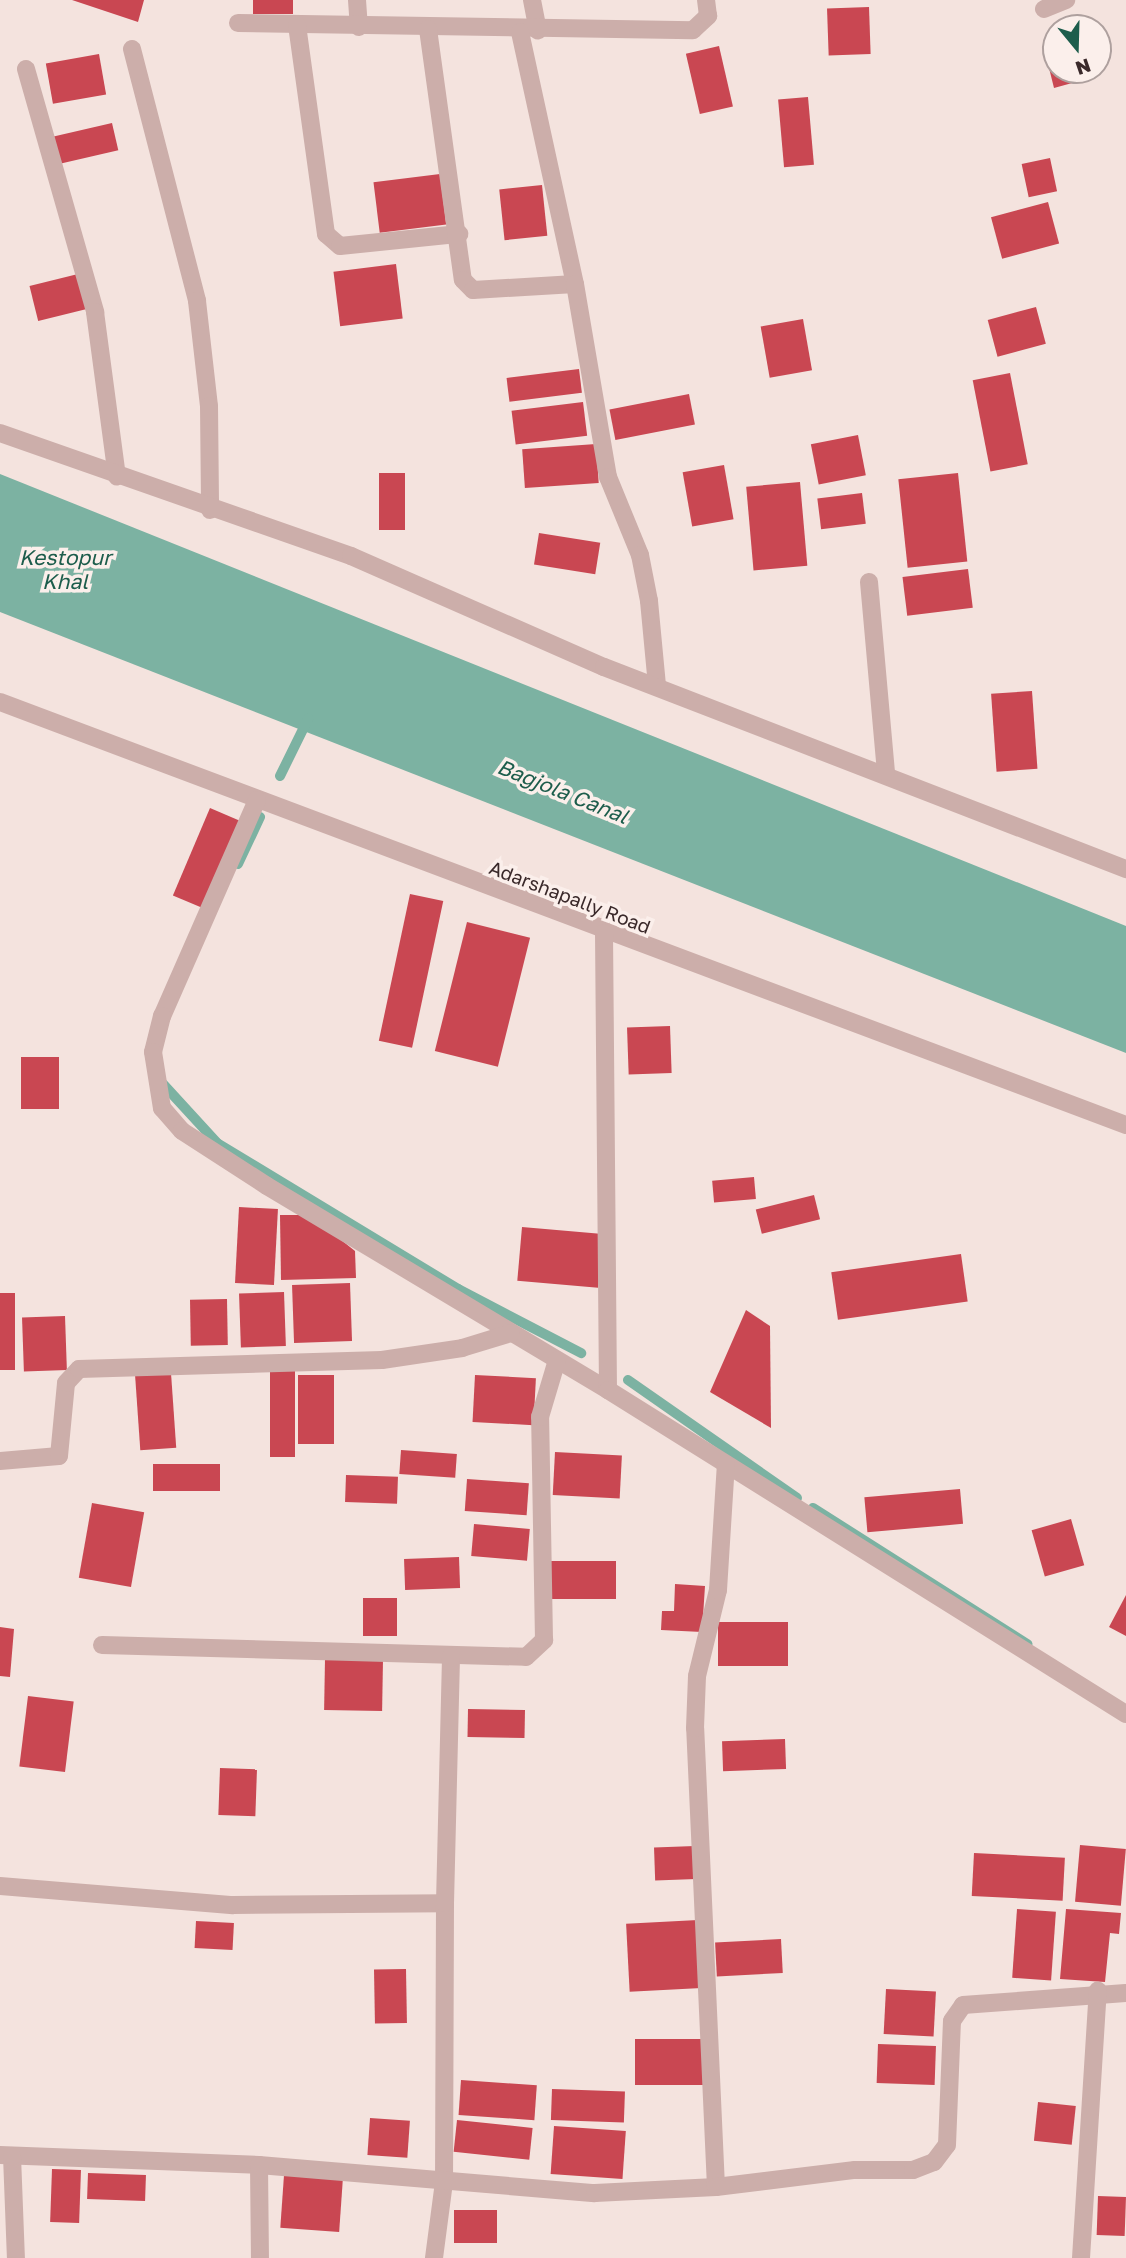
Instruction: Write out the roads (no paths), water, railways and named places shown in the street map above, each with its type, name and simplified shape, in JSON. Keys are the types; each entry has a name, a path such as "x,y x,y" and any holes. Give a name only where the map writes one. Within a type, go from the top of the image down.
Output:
{"street":[{"path":"357,0 359,27"},
{"path":"532,0 529,31 608,477 640,555 649,601 657,687"},
{"path":"238,23 529,31 693,30 708,16 706,0"},
{"path":"1044,9 1066,0"},
{"path":"297,25 326,234 340,246 459,234"},
{"path":"428,29 459,234 463,280 473,290 575,284"},
{"path":"132,49 197,301 209,406 210,510"},
{"path":"26,69 95,312 117,477"},
{"path":"0,433 210,510 351,556 657,687 886,772 1126,869"},
{"path":"869,582 886,772"},
{"name":"Adarshapally Road","path":"0,702 604,933 1126,1125"},
{"path":"257,800 162,1016 153,1052 162,1108 192,1138 608,1390 1126,1714"},
{"path":"604,933 608,1390"},
{"path":"0,1461 59,1456 66,1383 79,1369 382,1360 511,1333"},
{"path":"102,1646 526,1657 544,1640 540,1417 557,1360"},
{"path":"716,2187 695,1728 697,1676 718,1590 726,1464"},
{"path":"434,2258 444,2182 445,1903 451,1656"},
{"path":"0,1886 233,1905 445,1903"},
{"path":"1081,2258 1098,1991"},
{"path":"16,2258 6,2155 259,2165 596,2193 716,2187 855,2170 913,2170 934,2162 947,2145 951,2021 962,2005 1098,1991 1126,1993"},
{"path":"259,2165 260,2258"}],"water":[{"name":"Kestopur Khal","path":"0,474 1126,926 1126,1053 0,612"}],"waterway":[{"path":"280,776 308,719"},
{"path":"238,864 260,817"},
{"path":"163,1084 217,1143 458,1289 581,1353"},
{"path":"628,1380 797,1498"},
{"path":"813,1508 1027,1644"}],"water label":[{"name":"Bagjola Canal","path":"563,791"}]}
